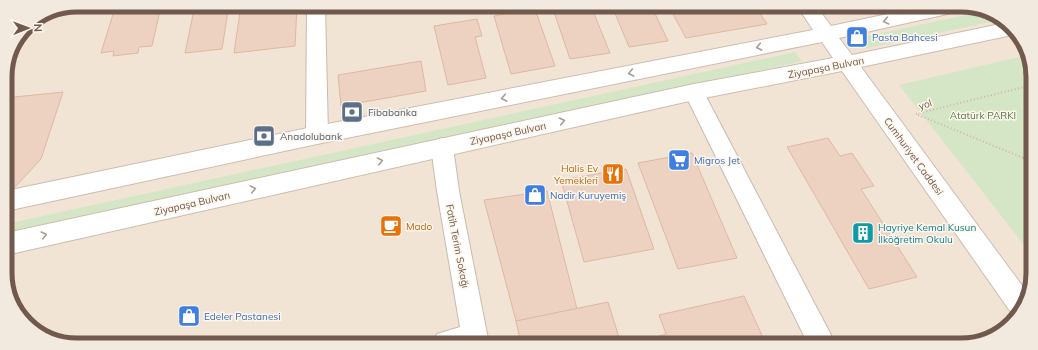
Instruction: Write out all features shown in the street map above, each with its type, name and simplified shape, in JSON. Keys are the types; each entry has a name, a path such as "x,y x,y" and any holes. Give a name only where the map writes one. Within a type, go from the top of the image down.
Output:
{"main road":[{"path":"316,12 317,135"},
{"name":"Cumhuriyet Caddesi","path":"811,12 1019,302"},
{"path":"12,200 317,135 826,34 929,12"},
{"name":"Ziyapaşa Bulvarı","path":"12,246 442,147 694,92 847,63 1005,29"},
{"path":"694,92 819,338"},
{"name":"Fatih Terim Sokağı","path":"442,147 448,191 475,338"}],"path":[{"name":"yol","path":"1026,86 916,114 1026,159"}],"shaded area":[{"path":"961,12 978,14 1000,25 1007,31 1019,48 1025,64 1026,273 1024,290 1015,309 1004,322 986,333 965,338 77,338 60,336 45,329 28,316 15,294 13,286 12,73 17,52 31,31 52,17 64,13"}],"green space":[{"path":"973,13 986,17 994,21 867,48 858,38"},
{"path":"795,52 802,61 12,238 12,223"},
{"name":"Atatürk PARKI","path":"1023,56 1026,77 1026,248 899,85"}],"building":[{"path":"114,12 160,12 152,46 139,47 138,53 113,56 114,51 101,53"},
{"path":"194,12 228,12 222,49 185,53"},
{"path":"240,12 297,12 295,46 234,53"},
{"path":"517,12 536,12 555,66 511,74 494,16"},
{"path":"554,12 593,12 610,53 570,59"},
{"path":"614,12 654,12 668,41 629,47"},
{"path":"672,12 759,12 767,24 686,38"},
{"path":"477,19 482,36 475,37 486,78 448,85 434,26"},
{"path":"421,61 426,91 341,106 338,75"},
{"path":"63,92 41,159 14,188 12,188 12,97"},
{"name":"Hayriye Kemal Kusun İlköğretim Okulu","path":"828,138 840,156 852,153 874,186 861,189 917,277 869,289 787,147"},
{"path":"692,153 737,258 678,269 638,163"},
{"path":"626,169 654,249 584,262 561,180"},
{"path":"547,191 577,309 516,321 484,200"},
{"path":"744,296 763,338 660,338 659,336 666,334 659,315"},
{"path":"608,302 619,338 520,338 516,321"}],"place":[{"name":"Pasta Bahcesi","path":"857,37"},
{"name":"Fibabanka","path":"352,112"},
{"name":"Anadolubank","path":"264,136"},
{"name":"Migros Jet","path":"679,160"},
{"name":"Halis Ev Yemekleri","path":"613,174"},
{"name":"Nadir Kuruyemiş","path":"535,195"},
{"name":"Mado","path":"391,226"},
{"name":"Hayriye Kemal Kusun İlköğretim Okulu","path":"863,233"},
{"name":"Edeler Pastanesi","path":"189,316"}]}
